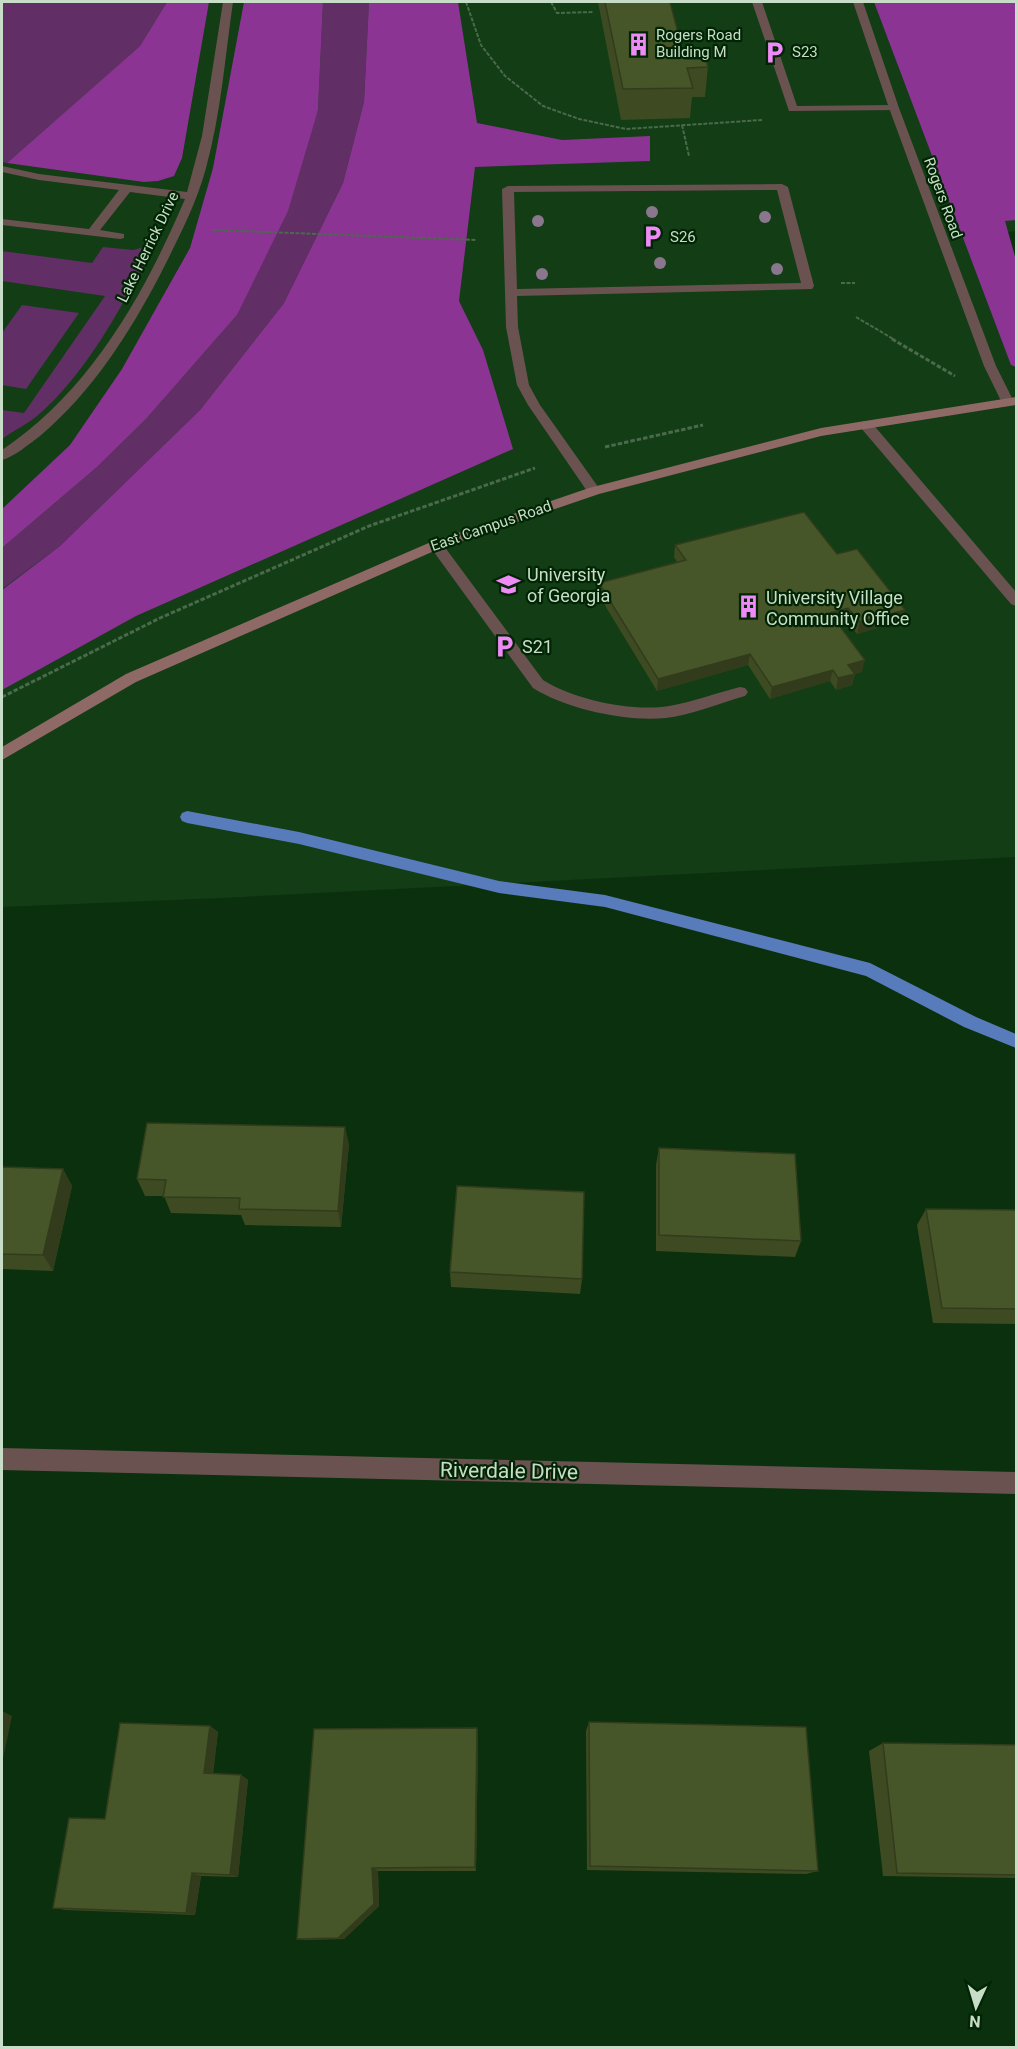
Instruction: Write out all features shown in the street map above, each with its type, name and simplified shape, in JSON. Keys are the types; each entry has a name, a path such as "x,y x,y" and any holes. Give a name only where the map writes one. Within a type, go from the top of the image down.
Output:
{"main road":[{"name":"East Campus Road","path":"2,754 131,678 436,545 594,491 821,432 1012,402"}],"street":[{"name":"Lake Herrick Drive","path":"2,456 18,446 71,402 102,365 136,310 191,196 203,155 228,2"},
{"path":"757,2 793,109 894,108"},
{"name":"Rogers Road","path":"858,2 894,108 990,366 1012,402"},
{"path":"2,169 39,177 191,196"},
{"path":"511,293 808,286 782,187 508,189 510,241 511,293 512,327 517,362 524,385 539,414 594,491"},
{"path":"92,233 126,188"},
{"path":"2,222 120,236"},
{"path":"866,425 1017,601"},
{"path":"436,545 538,684 551,692 572,700 610,707 666,712 740,692"},
{"name":"Riverdale Drive","path":"2,1459 1017,1484"}],"path":[{"path":"466,2 481,45 505,76 543,106 579,119 626,129 764,120"},
{"path":"551,2 557,13 594,12"},
{"path":"206,230 510,241"},
{"path":"856,317 956,376"},
{"path":"2,697 160,618 369,526 543,465"}],"shaded area":[{"name":"University of Georgia","path":"2,2 1016,2 1016,231 995,234 1016,310 1016,857 222,898 2,907"},
{"path":"2,2 167,2 140,46 7,163 2,162"},
{"path":"167,2 209,2 182,158 174,176 144,182 7,163 140,46"},
{"path":"244,2 323,2 318,110 288,211 237,315 146,419 97,467 2,548 2,509 70,445 122,369 190,248 213,168"},
{"path":"323,2 369,2 364,102 343,183 284,303 200,410 60,546 2,589 2,548 97,467 146,419 237,315 318,110"},
{"path":"369,2 458,2 477,123 562,140 650,136 650,161 475,167 459,301 483,350 513,449 136,616 2,690 2,590 60,546 200,410 284,303 343,183 364,102"},
{"path":"874,2 1016,2 1016,220 1005,221 1016,260 1016,367 1011,365"},
{"path":"155,244 103,336 72,379 37,416 2,439 2,410 24,413 105,296 2,281 2,251 92,263 103,247 133,250"},
{"path":"22,305 79,313 26,389 2,385 2,333"}],"building":[{"name":"Rogers Road Building M","path":"605,2 670,2 685,59 706,59 708,67 687,68 693,88 623,89"},
{"name":"University Village Community Office","path":"804,512 837,554 857,549 905,610 860,622 848,608 830,613 865,660 848,665 855,674 838,678 833,670 772,687 750,654 658,679 599,583 686,560 675,545"},
{"path":"147,1123 345,1127 338,1211 239,1209 240,1198 163,1197 166,1180 137,1179"},
{"path":"659,1148 795,1154 801,1241 659,1235"},
{"path":"2,1167 63,1169 43,1255 2,1254"},
{"path":"457,1186 584,1192 582,1279 450,1272"},
{"path":"926,1209 1017,1210 1017,1309 942,1308"},
{"path":"589,1722 806,1727 818,1871 590,1866"},
{"path":"120,1723 210,1726 204,1773 241,1775 230,1875 192,1873 186,1913 53,1908 69,1818 105,1819"},
{"path":"477,1728 475,1867 372,1868 374,1904 338,1938 297,1939 314,1729"},
{"path":"883,1743 1017,1745 1017,1875 897,1873"}],"waterway":[{"path":"187,817 299,838 499,887 605,901 870,970 970,1022 1016,1041"}],"place":[{"name":"Rogers Road Building M","path":"638,44"},
{"name":"S23","path":"774,52"},
{"name":"S26","path":"652,237"},
{"name":"University of Georgia","path":"509,584"},
{"name":"University Village Community Office","path":"748,607"},
{"name":"S21","path":"504,646"}]}
